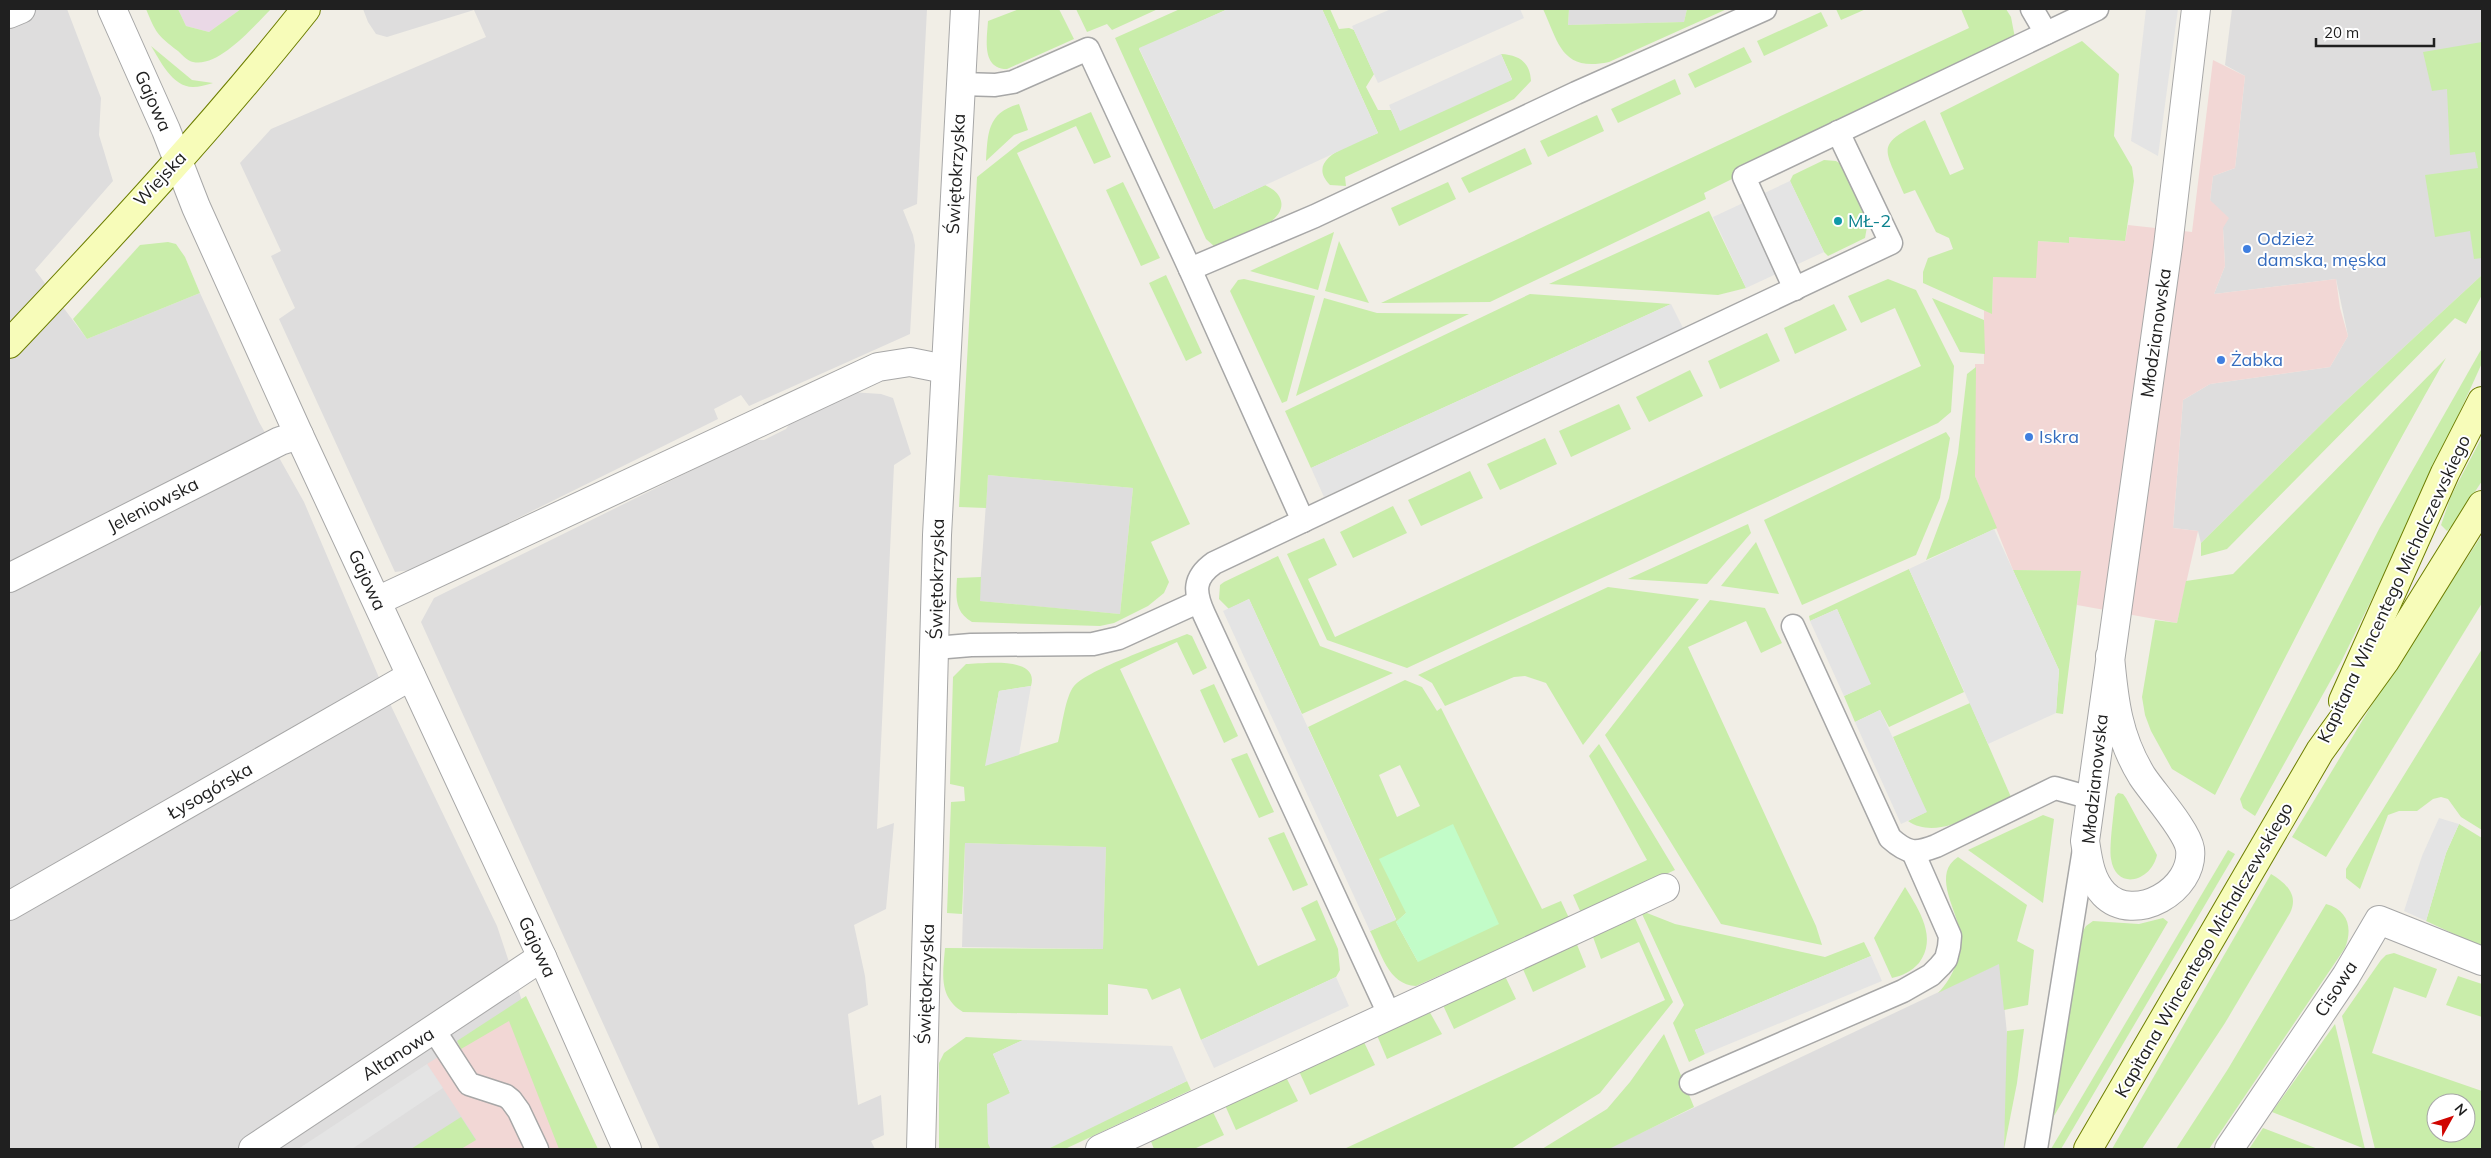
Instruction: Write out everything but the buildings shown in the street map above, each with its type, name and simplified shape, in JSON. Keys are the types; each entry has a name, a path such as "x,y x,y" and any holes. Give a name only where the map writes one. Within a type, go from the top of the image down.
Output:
{"main road":[{"name":"Wiejska","path":"9,344 105,242 239,93 306,9"},
{"name":"Kapitana Wincentego Michalczewskiego","path":"2320,751 2445,473 2482,401"},
{"name":"Kapitana Wincentego Michalczewskiego","path":"2088,1149 2320,751 2385,661 2482,504"}],"street":[{"path":"9,14 21,9"},
{"name":"Gajowa","path":"112,9 178,160 196,207 299,435 542,957 627,1149"},
{"name":"Świętokrzyska","path":"921,1149 937,535 965,9"},
{"name":"Młodzianowska","path":"2110,656 2114,704 2128,750 2142,776 2182,833 2190,848 2182,880 2169,894 2152,903 2136,905 2121,903 2105,895 2095,881 2088,863 2085,841 2110,656 2166,256 2196,9"},
{"path":"377,601 878,367 910,362 945,369"},
{"name":"Jeleniowska","path":"9,578 280,441 299,435"},
{"name":"Łysogórska","path":"9,906 411,676"},
{"path":"1100,1149 1388,1014 1664,888"},
{"name":"Cisowa","path":"2229,1149 2346,976 2379,920 2482,961"},
{"name":"Altanowa","path":"253,1149 542,957"}],"lane":[{"path":"1190,269 1315,216 1576,93 1765,9"},
{"path":"2032,9 2046,33"},
{"path":"1795,289 1744,177 2097,9"},
{"path":"961,84 996,86 1013,82 1088,48 1303,521"},
{"path":"1388,1014 1198,602 1196,590 1205,570 1214,563 1891,244 1838,132"},
{"path":"935,648 970,645 1093,644 1119,638 1198,602"},
{"path":"1793,626 1890,838 1903,849 1913,852 1936,846 2055,788 2091,798"},
{"path":"2036,1149 2085,841"},
{"path":"1691,1083 1903,991 1931,976 1948,953 1950,936 1913,852"},
{"path":"434,1030 469,1084 506,1096 511,1100 519,1111 537,1149"}],"shaded area":[{"path":"9,9 67,9 101,98 99,135 113,181 35,270 87,339 200,293 259,422 304,502 392,708 497,926 523,1004 590,1149 9,1149"},
{"path":"178,9 241,9 209,32 186,26"},
{"path":"363,9 927,9 917,204 903,210 915,245 910,334 749,406 741,395 714,409 718,419 423,565 411,570 395,572 279,319 295,308 271,256 281,251 240,163 271,129 486,37 474,10 387,37 376,34 368,22"},
{"path":"1228,9 1322,9 1378,133 1214,209 1139,48"},
{"path":"1391,9 1520,9 1524,18 1378,83 1352,26"},
{"path":"1569,9 1687,9 1684,22 1568,25"},
{"path":"2146,9 2178,9 2158,156 2131,141"},
{"path":"2232,9 2482,9 2482,275 2336,410 2201,543 2198,531 2173,528 2183,400 2210,384 2330,367 2348,336 2336,279 2214,294 2225,266 2223,228 2210,200 2213,176 2235,168 2245,76 2225,65"},
{"path":"1501,54 1512,80 1400,131 1389,105"},
{"path":"2213,60 2245,76 2235,168 2213,176 2210,200 2229,218 2223,228 2225,266 2214,294 2336,279 2340,308 2348,336 2330,367 2210,384 2183,400 2173,528 2198,531 2177,623 2077,605 2080,571 2013,570 1975,476 1975,364 1984,364 1984,310 1992,313 1993,277 2038,241 2068,243 2068,237 2125,241 2128,225 2192,232"},
{"path":"1790,181 1824,252 1746,288 1713,217"},
{"path":"1671,304 1684,330 1324,497 1311,468"},
{"path":"851,392 881,394 893,398 911,454 894,465 877,829 894,823 886,909 854,925 865,976 868,1005 848,1014 858,1105 881,1095 884,1135 871,1141 875,1149 660,1149 421,622 434,598 753,440 764,440 786,429 793,419"},
{"path":"988,475 1133,488 1120,614 979,601"},
{"path":"1994,529 2059,670 2056,713 1988,744 1909,569"},
{"path":"1249,599 1396,920 1370,931 1223,611"},
{"path":"1837,609 1871,684 1844,696 1810,621"},
{"path":"1031,686 1019,755 985,766 999,691"},
{"path":"1880,710 1927,812 1901,824 1855,722"},
{"path":"2439,818 2459,824 2446,853 2426,921 2404,911 2422,856"},
{"path":"965,843 1106,847 1103,949 962,947"},
{"path":"1871,956 1882,981 1705,1054 1695,1030"},
{"path":"2000,963 2008,1044 2004,1149 1607,1149"},
{"path":"1336,977 1349,1006 1214,1068 1201,1040"},
{"path":"523,1004 590,1149 461,1149 476,1139 427,1064"},
{"path":"1023,1040 1172,1046 1187,1081 1048,1149 991,1149 988,1143 987,1104 1010,1093 993,1054"},
{"path":"427,1064 443,1088 352,1149 298,1149"}],"green space":[{"path":"146,9 178,9 186,26 209,32 241,9 271,9 246,35 225,52 214,59 193,62 158,33"},
{"path":"1019,9 1059,9 1074,39 1007,69 999,68 993,64 987,51 988,21"},
{"path":"1076,9 1158,9 1112,30 1107,24 1087,32"},
{"path":"1180,9 1228,9 1139,49 1214,209 1265,185 1279,196 1281,201 1281,210 1267,224 1245,236 1215,247 1206,239 1115,38"},
{"path":"1322,9 1330,9 1339,29 1349,28 1354,30 1374,74 1366,87 1378,110 1391,110 1400,130 1512,79 1501,54 1518,58 1526,64 1531,81 1514,99 1345,177 1346,186 1330,185 1323,175 1323,166 1328,159 1347,146 1378,133"},
{"path":"1543,9 1569,9 1568,25 1684,22 1687,9 1727,9 1609,62 1593,64 1581,63 1572,59 1564,52 1553,33"},
{"path":"1836,9 1866,9 1841,20"},
{"path":"1961,9 2006,9 2011,17 2015,38 1704,193 1706,199 1490,302 1381,303 1969,28"},
{"path":"1821,12 1828,26 1764,56 1757,41"},
{"path":"2082,41 2119,74 2114,136 2132,167 2134,181 2125,241 2069,237 2069,243 2038,241 2036,278 1993,277 1992,314 1923,283 1923,272 1928,258 1953,249 1949,238 1936,232 1915,190 1904,194 1888,156 1888,148 1891,142 1925,120 1950,175 1964,169 1940,113"},
{"path":"2482,42 2482,258 2474,259 2470,231 2435,237 2425,175 2478,168 2475,152 2450,155 2447,89 2432,91 2423,52"},
{"path":"151,46 192,80 213,83 193,87 179,83 168,72"},
{"path":"1744,47 1752,62 1695,88 1688,74"},
{"path":"1675,79 1681,94 1618,123 1611,109"},
{"path":"1019,104 1028,130 1014,135 986,161 987,142 991,125 1001,113"},
{"path":"1091,112 1111,157 1094,164 1076,126 1017,153 1190,524 1151,542 1169,582 1164,593 1148,606 1114,623 1100,626 972,622 962,613 957,603 957,578 981,577 980,601 1120,614 1133,488 988,475 986,508 959,507 977,177 1021,142"},
{"path":"1597,115 1604,131 1548,157 1540,141"},
{"path":"1525,148 1532,164 1469,193 1461,178"},
{"path":"1824,160 1836,161 1844,166 1868,221 1865,238 1828,256 1824,252 1790,181 1793,175"},
{"path":"1123,182 1160,258 1141,266 1106,190"},
{"path":"1448,182 1456,199 1399,226 1391,208"},
{"path":"1709,211 1746,288 1718,295 1549,284"},
{"path":"1334,232 1318,290 1250,271"},
{"path":"1339,241 1369,303 1325,291"},
{"path":"168,242 176,244 185,257 200,293 87,339 73,319 140,245"},
{"path":"1166,275 1202,353 1186,361 1149,283"},
{"path":"2482,275 2482,295 2466,324 2455,318 2227,549 2201,556 2201,543 2336,410"},
{"path":"1244,279 1315,296 1287,401 1282,403 1230,291 1238,280"},
{"path":"1888,279 1916,290 1954,366 1951,412 1938,423 1407,668 1327,640 1287,554 1324,538 1337,565 1308,579 1335,637 1921,366 1895,308 1861,323 1848,296"},
{"path":"1530,294 1671,304 1311,468 1285,411"},
{"path":"1324,298 1377,313 1469,314 1296,396"},
{"path":"1932,298 1984,320 1985,354 1960,352"},
{"path":"1834,304 1847,330 1795,354 1784,328"},
{"path":"1767,333 1780,361 1720,389 1708,361"},
{"path":"2482,348 2482,363 2413,515 2341,662 2255,816 2243,808 2240,799 2379,529"},
{"path":"2446,358 2357,520 2215,795 2172,769 2151,731 2145,715 2142,697 2155,620 2177,623 2186,581 2233,574"},
{"path":"1976,367 1975,476 1997,528 1926,560 1949,498 1958,453 1967,374"},
{"path":"1690,370 1703,396 1649,422 1636,397"},
{"path":"1619,404 1631,429 1571,457 1559,431"},
{"path":"1946,432 1950,438 1940,498 1916,555 1802,605 1764,520"},
{"path":"2482,437 2482,481 2447,531 2441,525 2451,496"},
{"path":"1545,438 1557,464 1500,490 1487,464"},
{"path":"1470,471 1483,498 1421,526 1408,500"},
{"path":"1393,506 1407,533 1353,558 1340,532"},
{"path":"1748,524 1751,533 1707,584 1628,579"},
{"path":"2482,535 2482,603 2326,857 2292,837 2379,693"},
{"path":"1756,542 1779,594 1721,586"},
{"path":"1278,556 1320,646 1393,673 1302,714 1249,599 1229,609 1219,599 1220,585 1224,582"},
{"path":"1909,569 1964,692 1889,727 1880,710 1855,722 1844,696 1870,684 1837,609 1810,621 1809,616"},
{"path":"2013,570 2081,571 2063,714 2056,713 2059,670"},
{"path":"1608,587 1699,599 1583,745 1546,683 1525,676 1514,677 1445,706 1432,683 1418,675"},
{"path":"1710,600 1765,608 1782,643 1761,653 1746,621 1688,647 1816,926 1822,945 1721,924 1605,735"},
{"path":"1187,634 1192,636 1207,668 1193,675 1177,642 1120,669 1258,966 1316,940 1301,908 1317,900 1338,949 1340,970 1336,977 1201,1040 1180,988 1152,1000 1147,989 1108,984 1108,1015 963,1012 949,999 946,992 943,975 945,948 1103,949 1106,847 965,843 962,914 947,913 951,802 965,801 964,787 950,784 953,677 966,664 996,663 1019,665 1027,669 1031,676 1031,686 999,691 986,765 1058,742 1071,691 1082,679 1145,650"},
{"path":"2482,649 2482,830 2461,817 2448,799 2441,797 2433,799 2417,811 2399,811 2388,815 2360,889 2346,878 2346,869"},
{"path":"1405,680 1422,687 1437,711 1441,708 1542,909 1561,901 1569,918 1416,986 1399,980 1387,966 1370,931 1396,919 1308,727","holes":["1400,765 1420,806 1397,817 1379,775","1406,913 1418,962 1396,922"]},
{"path":"1214,684 1238,736 1224,743 1200,690"},
{"path":"1970,703 2011,797 1960,822 1933,828 1920,827 1908,821 1926,812 1893,737"},
{"path":"1599,744 1675,870 1581,913 1573,895 1647,860 1589,756"},
{"path":"1247,753 1274,812 1259,818 1231,759"},
{"path":"2118,793 2123,794 2126,798 2157,855 2154,864 2148,872 2134,879 2126,879 2119,876 2114,869 2111,859 2115,797"},
{"path":"2043,815 2054,819 2043,903 1968,850"},
{"path":"1453,824 1499,924 1418,962 1396,922 1406,913 1379,859"},
{"path":"2459,824 2482,838 2482,947 2426,921 2446,853"},
{"path":"1284,832 1308,885 1293,891 1268,838"},
{"path":"2228,850 2235,854 2061,1149 2051,1149"},
{"path":"1958,857 2027,905 2017,941 2034,950 2028,1005 2004,1010 1999,964 1938,993 1949,979 1959,954 1959,928 1947,890 1946,880 1951,864"},
{"path":"2271,874 2282,881 2290,890 2293,901 2290,913 2225,1023 2142,1149 2112,1149"},
{"path":"1905,887 1921,915 1927,934 1927,944 1924,954 1916,966 1907,973 1892,978 1874,938"},
{"path":"2326,904 2344,915 2347,921 2348,934 2345,948 2209,1149 2176,1149 2228,1069"},
{"path":"1647,913 1675,924 1825,957 1864,942 1871,956 1695,1030 1705,1054 1689,1062 1673,1023 1684,1005 1642,914"},
{"path":"1635,918 1673,1002 1600,1093 1511,1149 1344,1149 1665,1000 1639,942 1601,959 1593,937"},
{"path":"2163,918 2168,922 2051,1121 2080,936 2086,926 2093,921 2139,924"},
{"path":"1576,942 1586,967 1533,992 1522,967"},
{"path":"2394,953 2437,969 2426,998 2394,987 2372,1053 2482,1091 2482,1149 2375,1149 2342,1016 2386,955"},
{"path":"1504,974 1516,999 1454,1029 1442,1003"},
{"path":"2458,976 2482,984 2482,1017 2446,1005"},
{"path":"526,996 598,1149 559,1149 509,1021 461,1049 457,1041"},
{"path":"1428,1009 1442,1034 1387,1059 1376,1033"},
{"path":"2335,1024 2365,1149 2272,1112"},
{"path":"2024,1029 2017,1083 2004,1149 2007,1031"},
{"path":"1664,1034 1694,1107 1609,1149 1542,1149 1607,1109 1630,1082"},
{"path":"966,1037 1023,1040 993,1054 1010,1093 988,1143 991,1149 939,1149 939,1063 944,1053"},
{"path":"1363,1040 1375,1065 1310,1095 1298,1069"},
{"path":"1285,1075 1298,1101 1236,1130 1224,1103"},
{"path":"1187,1081 1191,1090 1065,1149 1044,1149"},
{"path":"1212,1110 1224,1135 1194,1149 1154,1149 1150,1139"},
{"path":"461,1117 476,1140 461,1149 411,1149"},
{"path":"2263,1128 2318,1149 2249,1149"}],"place":[{"name":"MŁ-2","path":"1838,221"},
{"name":"Odzież damska, męska","path":"2247,249"},
{"name":"Żabka","path":"2221,360"},
{"name":"Iskra","path":"2029,437"}]}
